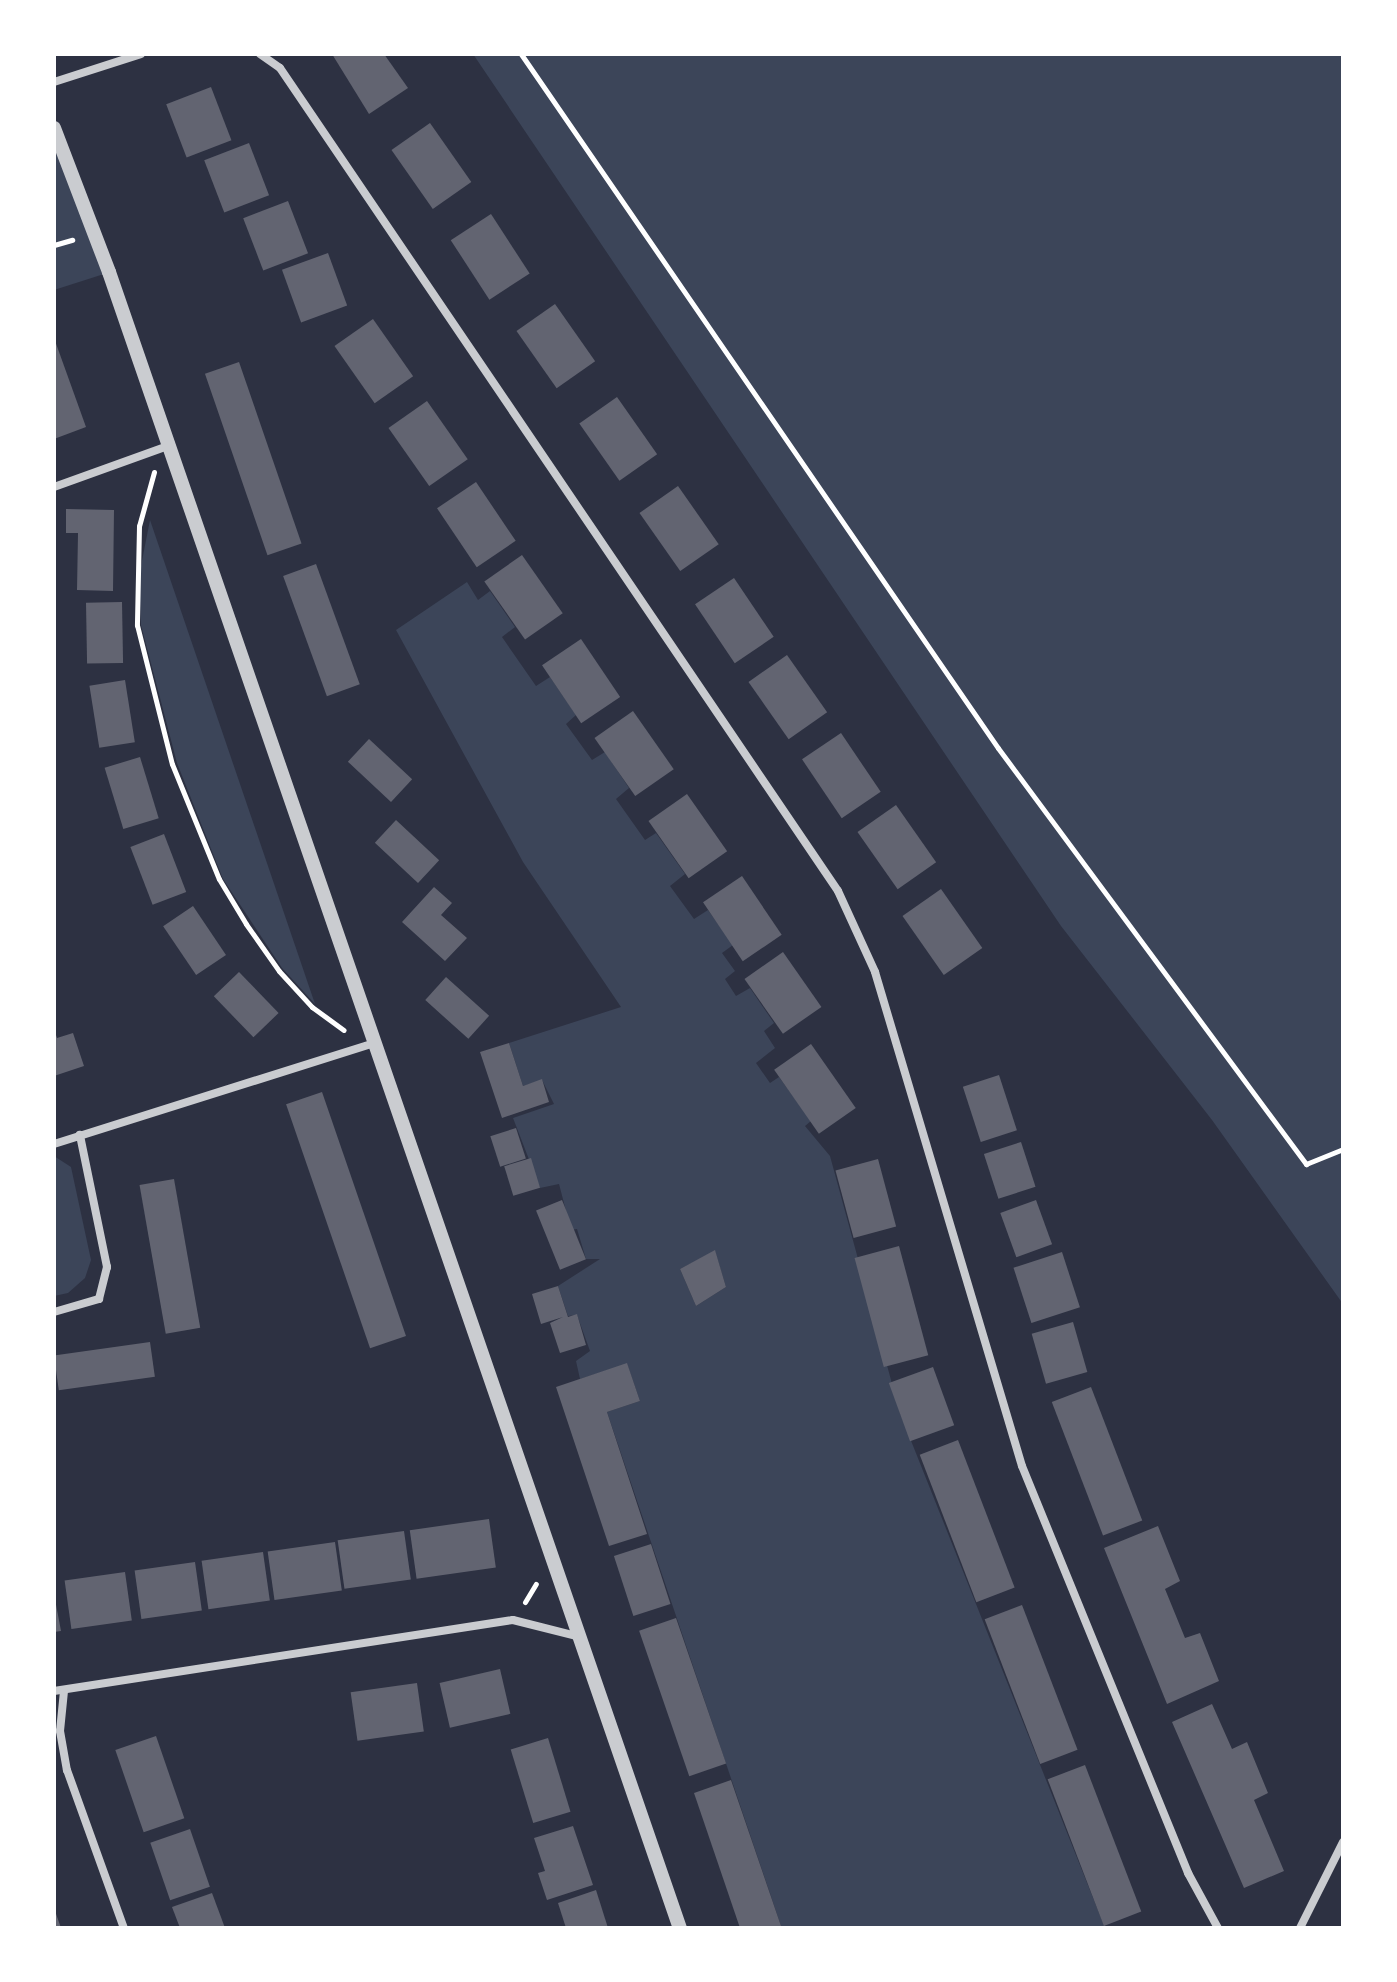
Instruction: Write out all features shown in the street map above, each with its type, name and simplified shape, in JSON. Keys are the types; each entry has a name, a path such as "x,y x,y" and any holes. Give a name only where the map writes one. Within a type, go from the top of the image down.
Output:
{"street":[{"path":"54,82 141,54"},
{"path":"260,54 280,68 838,891 875,972 1022,1466 1188,1873 1218,1928"},
{"path":"54,128 168,446 680,1928"},
{"path":"54,487 168,446"},
{"path":"54,1144 374,1043"},
{"path":"54,1312 99,1299 107,1267 80,1135"},
{"path":"124,1928 67,1770 60,1731 59,1691 513,1620 580,1637"},
{"path":"1300,1928 1343,1842"}],"path":[{"path":"521,54 989,735 1306,1164 1343,1149"},
{"path":"168,446 147,483 135,576 137,625 172,764 219,879 279,971 334,1026 374,1043"},
{"path":"513,1620 551,1555"}],"shaded area":[{"path":"473,54 1343,54 1343,1304 1212,1120 1061,926"},
{"path":"54,143 104,274 54,290"},
{"path":"150,520 315,1004 282,968 223,879 177,763 141,625 139,576"},
{"path":"467,582 478,600 490,591 515,627 502,637 536,686 550,677 576,715 566,724 592,760 605,752 629,788 616,799 645,840 656,833 685,874 670,886 694,919 708,910 733,945 722,953 735,971 725,979 736,996 750,988 774,1023 764,1031 775,1048 756,1063 770,1083 779,1077 811,1121 805,1126 830,1156 900,1413 1105,1928 781,1926 607,1412 640,1401 627,1364 580,1379 576,1361 590,1351 577,1315 568,1316 558,1286 600,1259 586,1259 577,1229 571,1230 559,1184 540,1188 513,1118 554,1104 542,1080 523,1086 509,1043 621,1007 523,862 396,630","holes":["715,1251 726,1287 696,1306 680,1269"]},
{"path":"54,1156 71,1167 91,1260 85,1278 68,1293 54,1296"}],"building":[{"path":"332,54 384,54 408,88 369,114"},
{"path":"211,87 231,140 187,157 166,104"},
{"path":"430,123 471,182 433,209 391,150"},
{"path":"249,143 269,195 224,212 204,160"},
{"path":"288,201 308,253 263,270 243,218"},
{"path":"491,214 530,274 489,300 451,240"},
{"path":"328,253 347,306 301,322 282,270"},
{"path":"555,304 595,361 557,388 516,331"},
{"path":"373,319 413,376 375,403 334,346"},
{"path":"54,338 86,427 54,439"},
{"path":"239,362 302,544 267,555 205,374"},
{"path":"617,397 657,454 619,481 579,423"},
{"path":"427,401 468,459 429,486 388,428"},
{"path":"476,482 516,541 477,567 437,508"},
{"path":"678,486 719,544 680,571 639,513"},
{"path":"66,509 114,510 113,591 77,590 78,533 66,533"},
{"path":"522,555 563,613 525,640 484,581"},
{"path":"316,564 360,684 327,696 283,576"},
{"path":"734,578 774,637 735,663 695,604"},
{"path":"122,602 123,663 87,664 86,603"},
{"path":"581,639 620,697 581,723 542,665"},
{"path":"787,655 827,712 789,739 748,682"},
{"path":"125,680 135,742 99,748 89,686"},
{"path":"633,711 674,769 635,796 594,738"},
{"path":"841,733 881,792 842,818 802,759"},
{"path":"369,739 412,779 391,802 348,762"},
{"path":"140,757 159,818 123,829 105,768"},
{"path":"687,794 727,851 689,878 648,821"},
{"path":"896,805 936,862 898,889 857,832"},
{"path":"396,820 439,860 418,883 375,843"},
{"path":"164,834 186,892 153,905 130,847"},
{"path":"742,876 782,935 743,961 703,902"},
{"path":"434,887 452,903 441,915 467,938 445,961 402,922"},
{"path":"941,889 982,948 944,975 902,916"},
{"path":"193,906 226,955 196,975 163,926"},
{"path":"783,952 821,1007 783,1034 744,979"},
{"path":"239,972 279,1013 253,1037 214,996"},
{"path":"446,977 489,1016 468,1039 425,1000"},
{"path":"54,1029 57,1038 73,1033 84,1066 54,1076"},
{"path":"509,1043 523,1086 542,1079 549,1102 502,1118 480,1052"},
{"path":"811,1044 856,1108 819,1134 774,1070"},
{"path":"999,1075 1017,1130 981,1142 963,1087"},
{"path":"322,1092 406,1336 370,1348 286,1104"},
{"path":"516,1128 526,1158 500,1167 490,1136"},
{"path":"1021,1142 1036,1187 998,1199 984,1154"},
{"path":"531,1158 540,1188 513,1196 504,1166"},
{"path":"878,1159 896,1227 854,1238 835,1170"},
{"path":"174,1179 200,1328 166,1334 140,1185"},
{"path":"562,1200 586,1259 560,1270 536,1210"},
{"path":"1036,1200 1052,1244 1016,1257 1000,1213"},
{"path":"899,1246 928,1355 884,1367 855,1258"},
{"path":"715,1250 726,1287 696,1306 680,1269"},
{"path":"1062,1252 1080,1307 1031,1323 1013,1268"},
{"path":"558,1286 568,1317 577,1314 586,1345 560,1353 550,1323 563,1317 541,1324 532,1294"},
{"path":"1073,1322 1087,1372 1046,1384 1032,1334"},
{"path":"150,1342 155,1377 59,1390 54,1355"},
{"path":"627,1363 640,1401 607,1412 647,1534 609,1546 556,1387"},
{"path":"933,1367 954,1425 910,1441 889,1383"},
{"path":"1091,1387 1142,1521 1103,1536 1052,1402"},
{"path":"958,1440 1015,1588 976,1602 920,1455"},
{"path":"489,1519 496,1568 417,1579 410,1530"},
{"path":"1158,1526 1180,1581 1165,1589 1185,1638 1200,1633 1219,1681 1167,1704 1104,1548"},
{"path":"404,1531 411,1580 344,1589 338,1540"},
{"path":"335,1542 342,1591 274,1600 268,1551"},
{"path":"651,1544 670,1604 633,1616 614,1556"},
{"path":"263,1552 270,1601 208,1609 202,1561"},
{"path":"195,1562 202,1611 141,1619 135,1570"},
{"path":"125,1572 132,1621 71,1629 65,1580"},
{"path":"54,1594 61,1631 54,1632"},
{"path":"1022,1605 1078,1750 1040,1764 985,1619"},
{"path":"676,1618 726,1764 689,1776 639,1631"},
{"path":"500,1669 510,1714 450,1728 440,1683"},
{"path":"417,1683 424,1732 357,1741 351,1692"},
{"path":"1212,1704 1232,1749 1247,1742 1268,1793 1254,1800 1284,1871 1244,1888 1172,1722"},
{"path":"156,1736 184,1818 144,1832 115,1750"},
{"path":"548,1738 571,1812 533,1823 511,1749"},
{"path":"1085,1765 1141,1912 1104,1926 1048,1779"},
{"path":"731,1780 781,1926 775,1928 740,1928 694,1793"},
{"path":"573,1826 593,1885 547,1900 538,1873 545,1871 534,1838"},
{"path":"190,1829 210,1887 170,1900 150,1843"},
{"path":"596,1890 608,1928 566,1928 558,1903"},
{"path":"212,1893 225,1928 180,1928 172,1907"},
{"path":"54,1908 61,1928 54,1928"}]}
